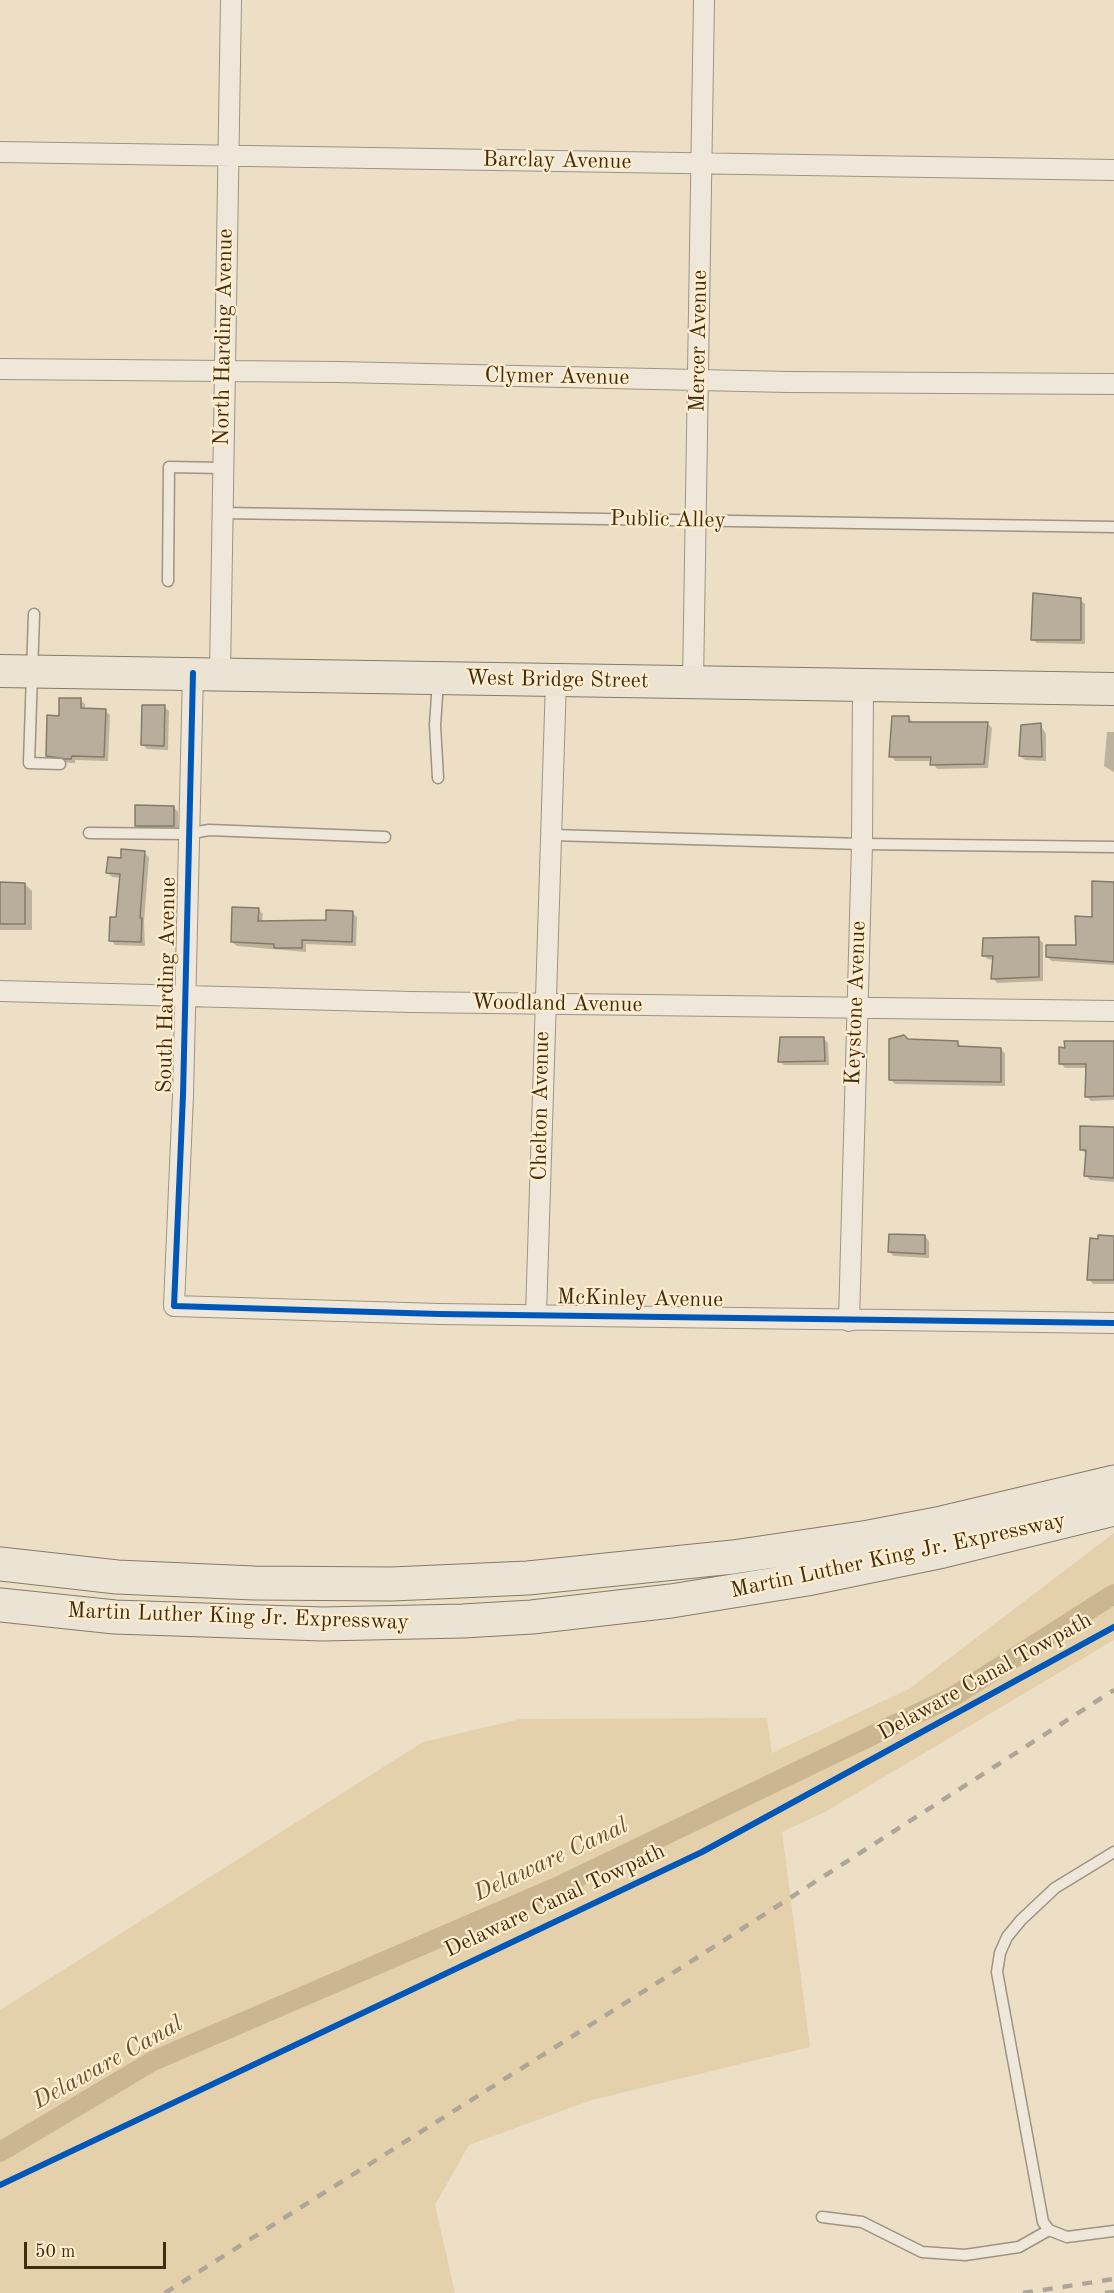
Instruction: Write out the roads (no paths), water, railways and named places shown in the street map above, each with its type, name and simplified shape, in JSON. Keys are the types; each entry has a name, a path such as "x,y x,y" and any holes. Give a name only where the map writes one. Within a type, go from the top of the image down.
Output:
{"highway":[{"name":"Martin Luther King Jr. Expressway","path":"0,1564 117,1577 277,1583 392,1584 528,1578 733,1557 869,1537 937,1524 1114,1482"},
{"name":"Martin Luther King Jr. Expressway","path":"0,1605 114,1617 323,1624 463,1622 532,1617 671,1602 807,1580 943,1551 1114,1509"}],"main road":[{"name":"West Bridge Street","path":"0,671 1114,689"}],"street":[{"name":"North Harding Avenue","path":"206,673 222,513 231,0"},
{"name":"Mercer Avenue","path":"693,683 704,0"},
{"name":"Barclay Avenue","path":"0,152 1114,170"},
{"name":"Clymer Avenue","path":"0,369 1114,384"},
{"name":"South Harding Avenue","path":"175,1297 188,834 206,673"},
{"name":"Chelton Avenue","path":"536,1315 556,680"},
{"name":"Keystone Avenue","path":"849,1321 855,1008 862,844 862,685"},
{"name":"Woodland Avenue","path":"0,991 544,1004 1114,1011"},
{"name":"McKinley Avenue","path":"175,1297 174,1306 849,1321 1114,1323"}],"lane":[{"path":"168,581 169,466 222,468"},
{"name":"Public Alley","path":"222,513 1114,527"},
{"path":"34,614 29,763 60,764"},
{"path":"438,678 435,725 438,778"},
{"path":"89,833 188,834 209,830 385,837"},
{"path":"552,836 862,844 1114,847"},
{"path":"1114,1852 1055,1888 1021,1920 1007,1937 1000,1953 997,1972 1043,2222 1049,2230 1067,2237 1114,2231"},
{"path":"822,2217 862,2222 922,2252 965,2255 1018,2247 1049,2230"}],"waterway":[{"name":"Delaware Canal","path":"0,2152 153,2061 557,1887 954,1696 1114,1594"}],"railway":[{"path":"165,2293 687,1964 1114,1690"},
{"path":"1023,2293 1114,2279"},
{"path":"1105,2293 1114,2292"}]}
